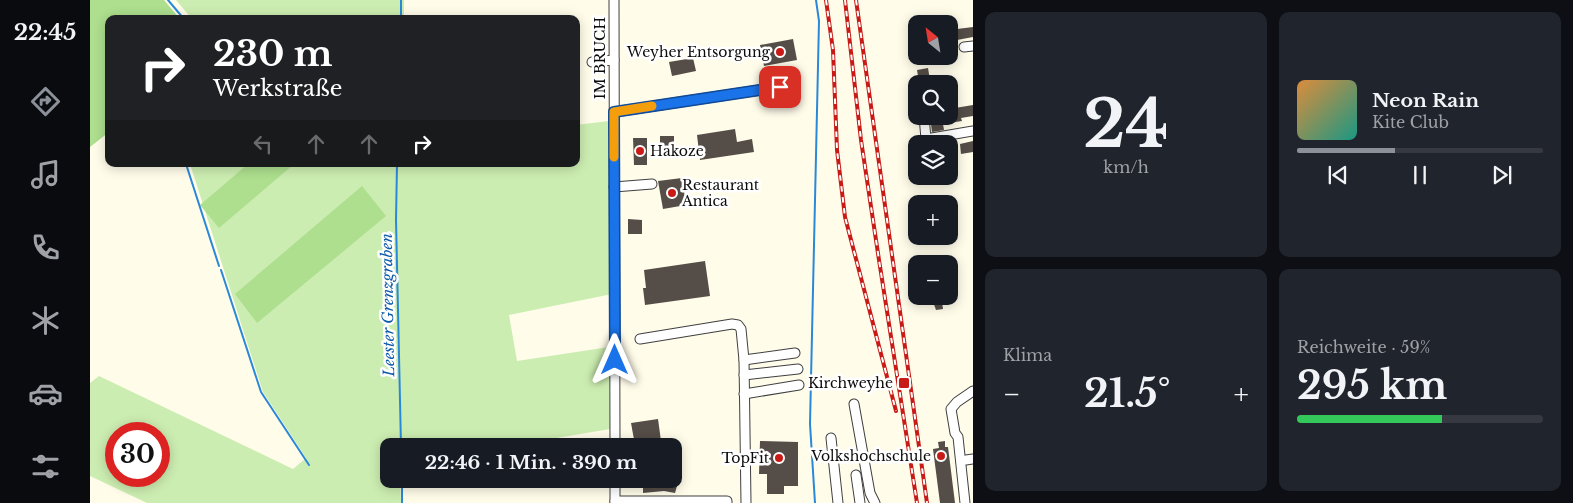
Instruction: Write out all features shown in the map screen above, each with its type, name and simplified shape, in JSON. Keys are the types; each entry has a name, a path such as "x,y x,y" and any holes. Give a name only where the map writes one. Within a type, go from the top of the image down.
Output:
{"street":[{"name":"IM BRUCH","path":"614,0 615,438"},
{"path":"592,62 614,60"},
{"path":"614,112 780,87"},
{"path":"925,125 926,139 973,131"},
{"path":"614,187 652,184"},
{"path":"640,339 732,324 738,325 744,360 746,503"},
{"path":"744,360 795,353"},
{"path":"744,375 798,369"},
{"path":"744,394 799,385"},
{"path":"966,503 958,437 955,433 950,409 973,392"},
{"path":"854,404 870,493 875,503"},
{"path":"831,438 838,503"},
{"path":"856,474 860,503"},
{"path":"615,488 615,502 727,501 728,503"}],"green space":[{"path":"90,0 164,0 177,15 105,15 105,135 90,147"},
{"path":"176,0 404,0 404,15 189,15"},
{"path":"609,121 612,294 509,315 517,361 609,347 610,429 557,438 380,438 380,488 400,488 401,503 147,503 113,487 170,487 170,422 105,422 105,483 90,476 90,383 99,376 293,469 306,458 263,392 191,167 580,167 580,125"},
{"path":"244,167 290,167 219,228 200,205"},
{"path":"362,186 386,216 257,323 235,294"}],"building":[{"path":"973,27 973,37 958,40 958,29"},
{"path":"793,39 797,60 764,66 760,45"},
{"path":"693,58 696,71 672,76 669,62"},
{"path":"928,68 929,75 918,75 917,70"},
{"path":"973,105 973,116 961,118 962,121 958,122 958,108"},
{"path":"931,125 943,125 944,130 932,132"},
{"path":"735,129 737,142 752,139 754,152 700,160 697,135"},
{"path":"660,136 674,136 674,149 660,149"},
{"name":"Hakoze","path":"633,138 647,138 647,165 634,165"},
{"path":"973,141 973,152 961,154 960,144"},
{"name":"Restaurant Antica","path":"682,178 686,205 663,209 658,181"},
{"path":"628,219 642,220 642,234 628,234"},
{"path":"705,261 710,296 645,305 643,288 646,288 644,270"},
{"path":"934,305 942,305 943,309 936,310"},
{"path":"658,419 661,438 634,438 631,423"},
{"name":"TopFit","path":"760,441 798,442 798,486 784,486 784,494 767,494 767,474 759,474"},
{"path":"945,441 945,447 948,447 955,503 940,503 933,449 939,448 938,442"},
{"path":"643,488 676,488 675,493 664,491 643,493"}],"waterway":[{"path":"168,0 181,15"},
{"name":"Leester Grenzgraben","path":"401,0 401,15"},
{"path":"815,503 810,424 819,21 816,0"},
{"path":"187,167 219,266"},
{"name":"Leester Grenzgraben","path":"397,167 396,220 401,438"},
{"path":"221,270 261,392 309,465"},
{"name":"Leester Grenzgraben","path":"402,488 402,503"}],"railway":[{"path":"826,0 833,50 837,150 845,217 896,411"},
{"path":"845,0 861,140 917,503"},
{"path":"856,0 927,503"}],"slow traffic":[{"path":"614,157 614,112 652,106"}],"place":[{"name":"Weyher Entsorgung","path":"780,52"},
{"name":"Hakoze","path":"640,151"},
{"name":"Restaurant Antica","path":"672,193"},
{"name":"Kirchweyhe","path":"904,383"},
{"name":"Volkshochschule","path":"941,456"},
{"name":"TopFit","path":"779,458"}],"route":[{"path":"615,360 614,112 780,87"}]}
